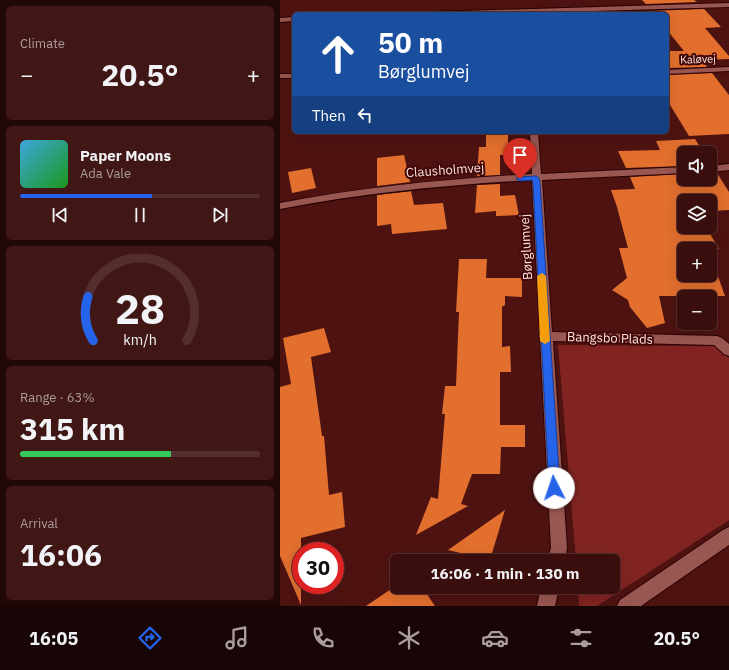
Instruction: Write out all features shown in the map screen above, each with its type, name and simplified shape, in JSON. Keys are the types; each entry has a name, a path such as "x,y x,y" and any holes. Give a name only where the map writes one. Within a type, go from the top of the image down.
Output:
{"street":[{"path":"478,12 729,4"},
{"path":"280,20 292,19"},
{"name":"Kaløvej","path":"669,72 729,69"},
{"path":"280,76 292,76"},
{"name":"Børglumvej","path":"534,134 545,336"},
{"path":"717,169 729,168"},
{"name":"Clausholmvej","path":"280,206 327,196 395,186 677,170"},
{"path":"545,336 559,548 558,554"},
{"name":"Bangsbo Plads","path":"545,336 717,341 729,351"},
{"path":"626,606 729,535"},
{"path":"546,606 549,594"}],"shaded area":[{"path":"558,345 715,346 729,358 729,520 620,591 620,554 575,554"},
{"path":"578,594 615,594 597,606 579,606"}],"building":[{"path":"642,0 694,0 697,2 646,4"},
{"path":"704,9 721,27 705,28 729,56 729,59 702,60 707,67 669,68 669,51 684,51 669,32 669,12 651,11"},
{"path":"712,73 729,95 729,134 689,136 669,103 669,75"},
{"path":"486,134 508,134 508,155 500,155 500,175 477,176 479,147 486,147"},
{"path":"695,139 700,146 677,146 677,166 626,168 618,151 660,150 656,141"},
{"path":"404,155 410,182 377,186 377,158"},
{"path":"311,168 316,188 292,193 288,172"},
{"path":"717,173 729,192 729,210 717,211 717,194 677,194 677,234 710,234 715,242 677,242 677,282 717,282 717,274 725,296 717,296 717,290 677,290 677,296 659,296 665,323 647,328 630,307 628,300 612,290 627,278 619,248 628,248 611,190 635,189 630,177 677,174 677,186 717,186"},
{"path":"500,184 500,196 515,195 519,215 496,216 496,211 475,213 477,185"},
{"path":"411,191 414,205 443,203 447,229 392,234 391,224 377,226 377,195"},
{"path":"459,259 487,259 486,278 522,278 522,297 505,296 505,305 502,307 502,347 510,346 511,372 500,372 500,425 525,425 525,447 501,447 500,474 472,474 461,504 468,506 416,535 431,497 438,499 445,414 442,414 445,386 456,386 459,312 456,312"},
{"path":"324,328 331,352 311,357 322,436 324,436 329,495 342,492 345,527 301,538 301,542 292,542 292,584 280,556 280,387 291,384 283,338"},
{"path":"505,510 492,554 465,554 448,550"},
{"path":"390,590 390,594 427,594 435,606 366,606"},
{"path":"296,594 301,594 301,605"}],"slow traffic":[{"path":"542,276 545,341"}],"route":[{"path":"520,179 536,178 554,488"}]}
